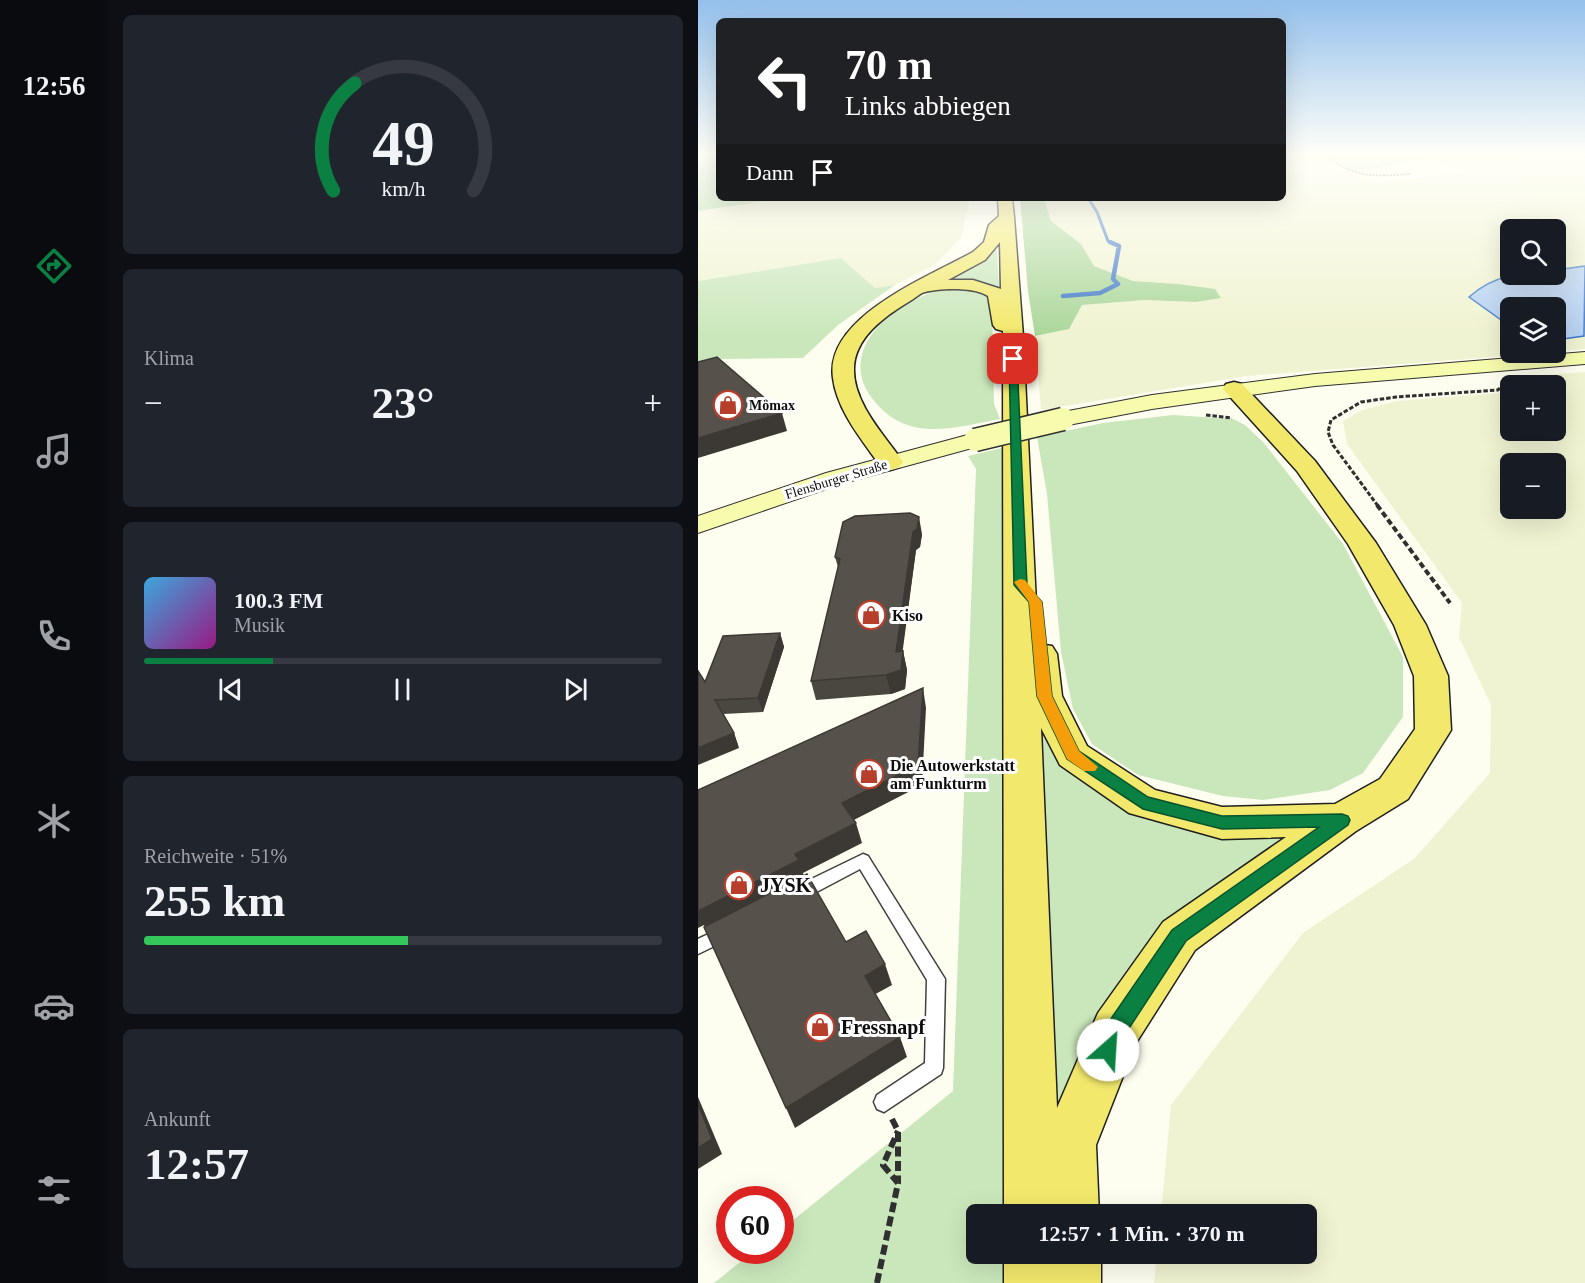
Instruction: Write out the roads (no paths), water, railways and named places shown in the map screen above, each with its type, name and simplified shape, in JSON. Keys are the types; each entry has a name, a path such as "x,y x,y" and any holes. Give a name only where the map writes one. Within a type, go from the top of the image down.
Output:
{"main road":[{"path":"890,462 851,400 842,369 848,348 861,328 888,306 979,256 991,244 997,225 1007,217"},
{"path":"1007,217 1020,585 1033,1204"},
{"path":"922,288 969,285 990,288 997,294 1004,328 1013,336"},
{"path":"1070,1204 1069,1145 1116,1030 1179,936 1342,820 1394,789 1433,730 1431,676 1410,625 1362,543 1307,466 1234,389"},
{"path":"1020,585 1035,602 1044,696 1073,755 1143,802 1222,823 1342,820"},
{"path":"1034,1264 1034,1283"},
{"path":"1071,1264 1071,1283"}],"street":[{"name":"Flensburger Straße","path":"698,525 835,477 890,462 1063,419 1152,402 1234,389 1315,380 1586,358"}],"lane":[{"path":"782,903 863,860 936,979 934,1068 884,1102"},
{"path":"698,947 742,924"}],"water":[{"path":"1585,266 1584,336 1566,339 1566,297 1500,297 1500,319 1469,297 1489,283 1500,279 1500,285 1566,285 1566,269"}],"waterway":[{"path":"1098,215 1108,241 1113,243"},
{"path":"1063,296 1100,293 1118,284 1113,279 1119,246 1110,242"}],"place":[{"name":"Mömax","path":"728,405"},
{"name":"Kiso","path":"871,615"},
{"name":"Die Autowerkstatt am Funkturm","path":"869,774"},
{"name":"JYSK","path":"739,885"},
{"name":"Fressnapf","path":"820,1027"}]}
